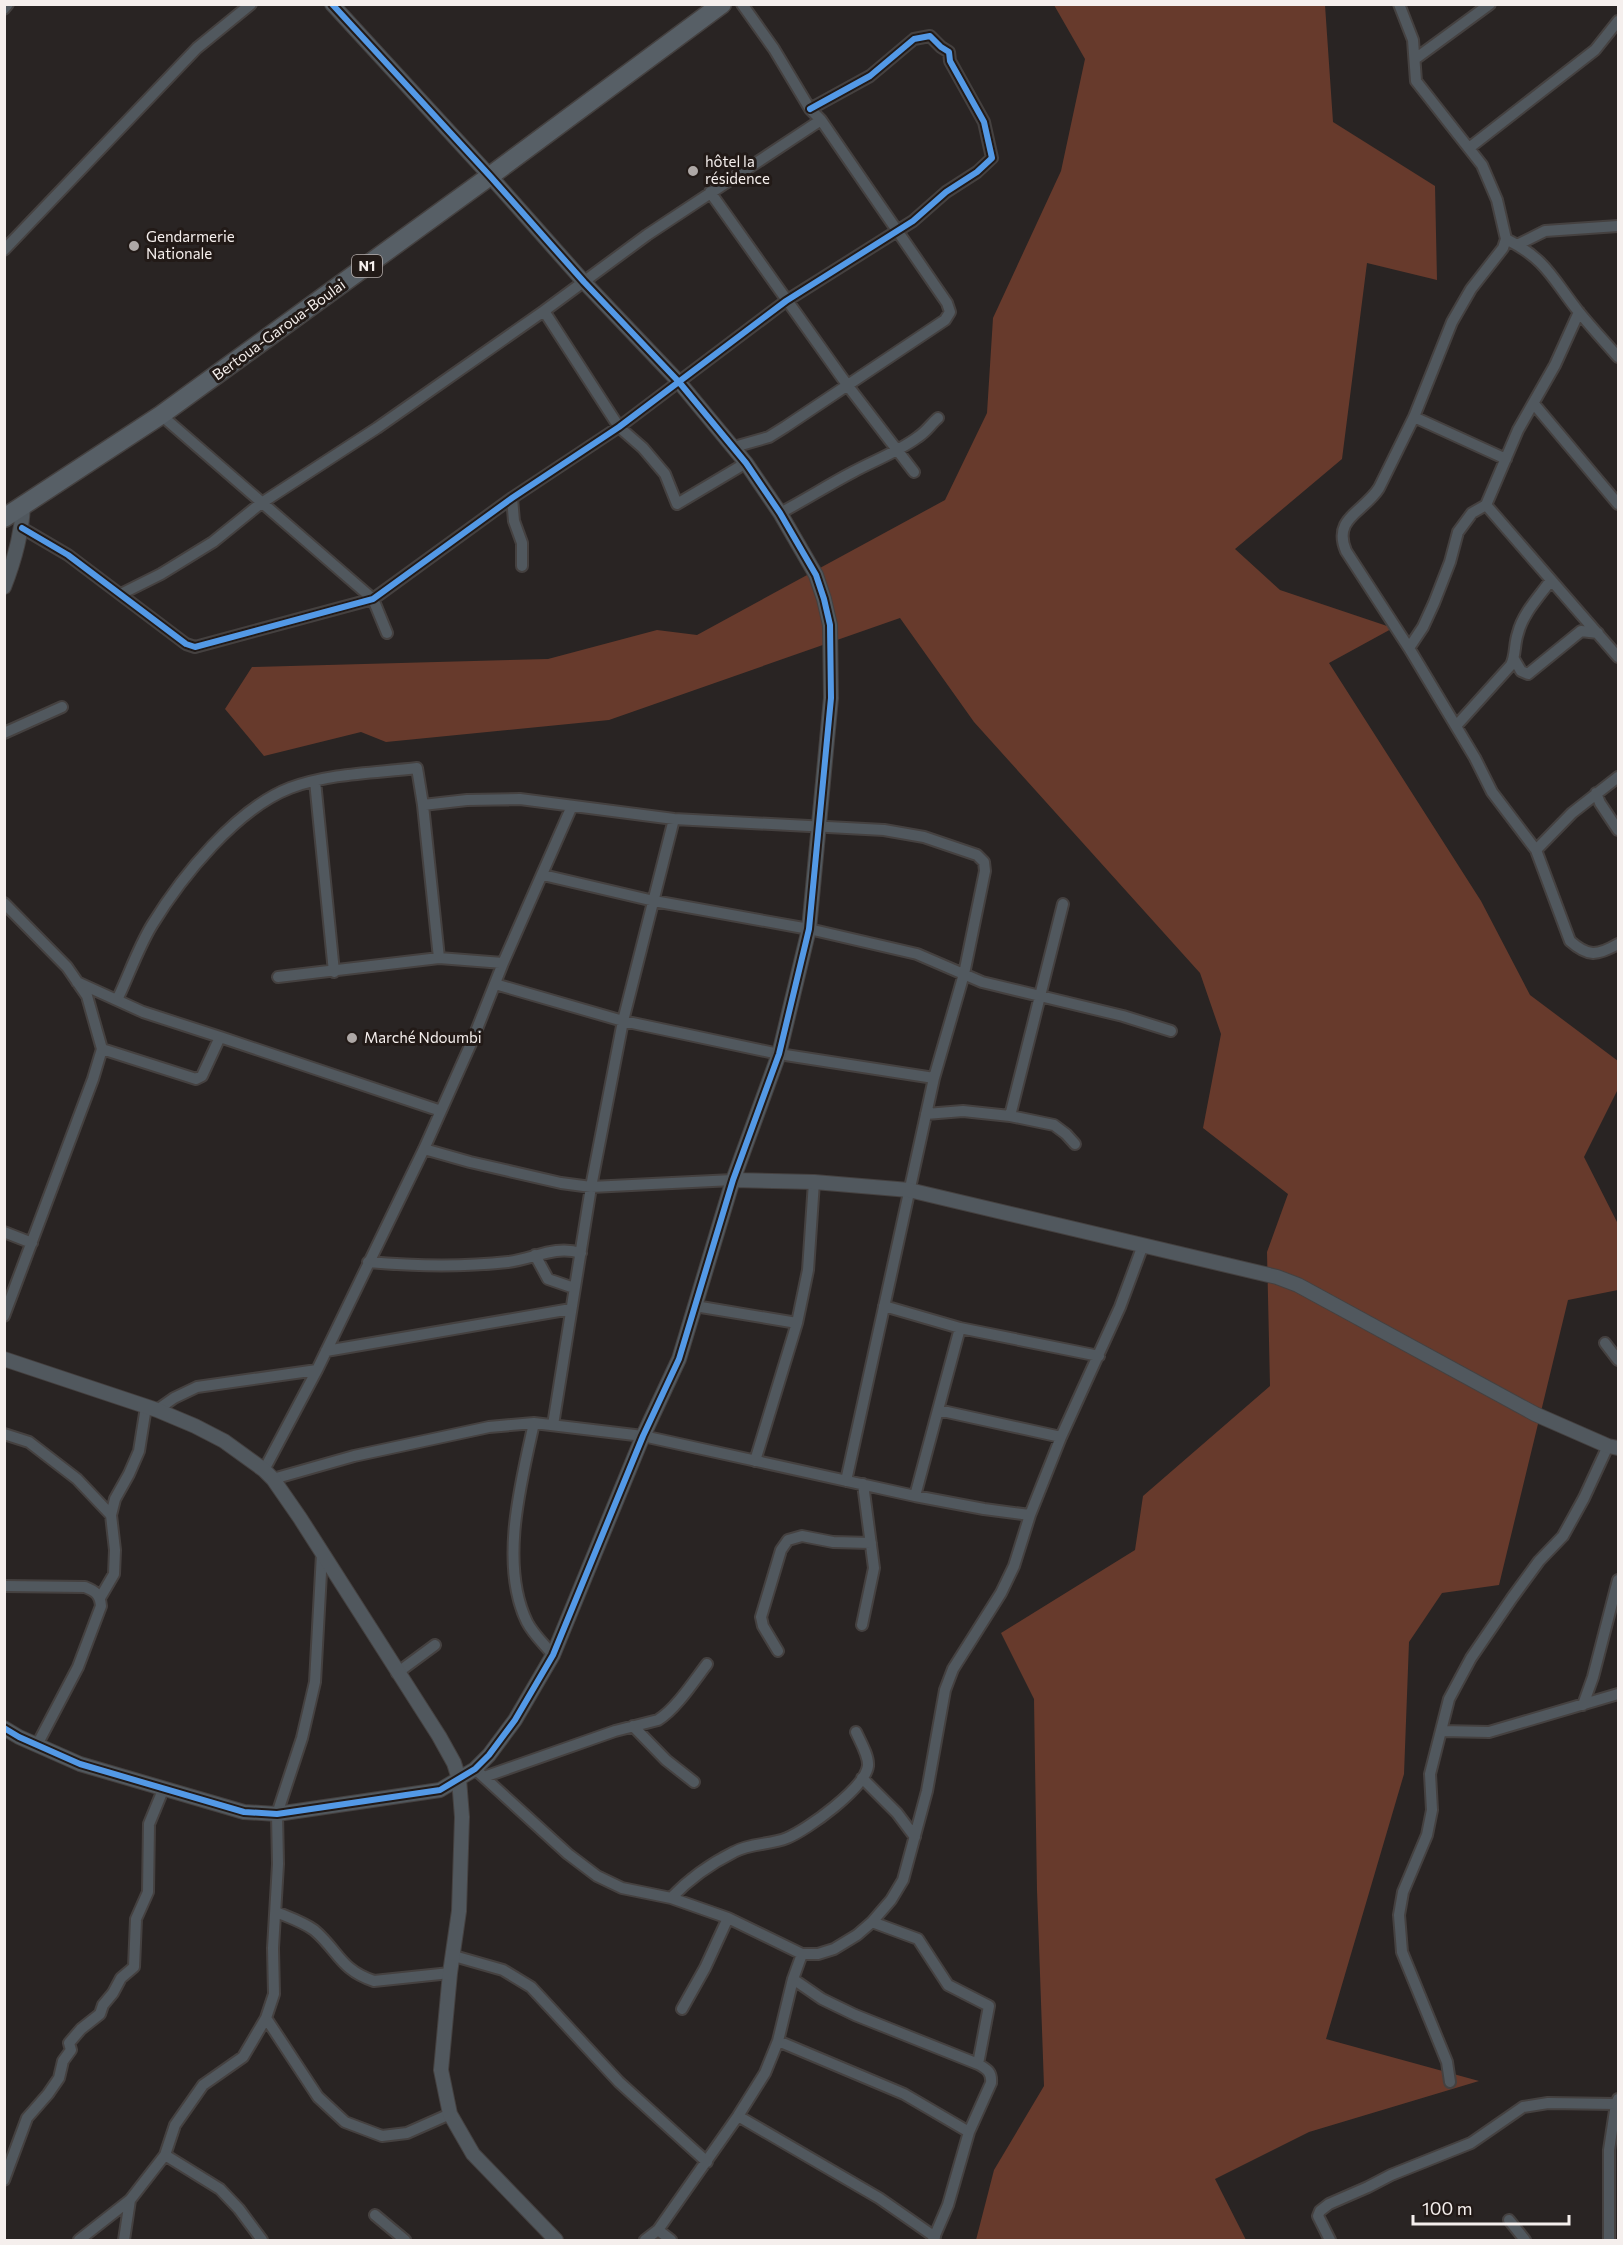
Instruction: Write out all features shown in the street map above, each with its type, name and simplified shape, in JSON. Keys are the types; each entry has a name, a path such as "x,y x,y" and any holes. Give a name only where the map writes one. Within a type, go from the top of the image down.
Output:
{"highway":[{"name":"Bertoua-Garoua-Boulai","path":"4,518 161,415 490,177 722,4"}],"street":[{"path":"4,9 9,4"},
{"path":"7,243 197,48 251,4"},
{"path":"332,4 584,282 679,382 734,447 780,513 816,575 830,625 831,698 809,929 779,1054 733,1180 679,1359 643,1436 553,1655 515,1720 489,1755 479,1773"},
{"path":"734,447 769,437 945,320 950,312 947,303 821,120 810,109 774,49 742,4"},
{"path":"1399,4 1413,40 1416,81 1482,165 1497,200 1506,239 1503,248 1472,288 1452,322 1414,417 1379,488 1373,498 1351,516 1342,529 1341,539 1346,551 1456,726 1492,792 1536,850 1570,941 1581,951 1591,954 1607,950 1618,944"},
{"path":"1415,59 1490,4"},
{"path":"1469,148 1595,50 1618,21"},
{"path":"22,528 68,555 186,644 195,647 372,599 512,498 618,427 786,301 930,208 946,192 977,172 992,158 984,122 950,61 949,52 940,47 930,36 914,39 870,76 810,109"},
{"path":"121,594 161,574 213,542 260,504 376,428 710,192 821,120"},
{"path":"710,192 786,301 914,472"},
{"path":"1517,245 1545,231 1618,226"},
{"path":"1506,239 1536,257 1618,357"},
{"path":"544,311 618,427 659,465 677,504 746,463"},
{"path":"1409,648 1423,627 1434,603 1450,562 1458,532 1472,513 1486,505 1518,430 1555,365 1579,312"},
{"path":"1534,405 1618,504"},
{"path":"161,415 260,504 372,599 387,633"},
{"path":"1414,417 1506,459"},
{"path":"780,513 855,470 896,450 924,433 928,426 938,418"},
{"path":"512,498 514,521 522,543 522,566"},
{"path":"4,587 14,561 22,528 23,505"},
{"path":"1486,505 1618,657"},
{"path":"1456,726 1514,659 1517,634 1523,618 1551,580"},
{"path":"1514,659 1521,671 1528,674 1581,631 1598,633"},
{"path":"4,733 62,708"},
{"path":"117,1000 152,926 232,825 258,803 290,788 357,773 417,768 439,958"},
{"path":"1536,850 1572,813 1618,777"},
{"path":"315,781 334,972"},
{"path":"1596,793 1618,830"},
{"path":"423,805 467,800 520,799 674,819 884,830 924,837 977,855 984,862 964,974 934,1078 846,1481"},
{"path":"269,1475 368,1262 424,1149 572,806"},
{"path":"553,1425 591,1187 623,1021 674,819"},
{"path":"543,875 654,901 809,929 917,954 982,982 1123,1016 1171,1031"},
{"path":"4,903 67,968 87,996 102,1049 93,1079 4,1316"},
{"path":"1010,1116 1063,904"},
{"path":"278,977 439,958 503,963"},
{"path":"77,982 143,1012 441,1111"},
{"path":"495,984 623,1021 779,1054 934,1078"},
{"path":"102,1049 199,1078 220,1036"},
{"path":"926,1114 963,1111 1010,1116 1054,1125 1075,1144"},
{"path":"424,1149 561,1183 591,1187 733,1180 814,1182 909,1190 1277,1277 1298,1285 1536,1414 1613,1447 1563,1536 1526,1580 1472,1658 1449,1699 1430,1774 1432,1810 1430,1824 1403,1892 1399,1915 1399,1934 1401,1952 1447,2062 1450,2082"},
{"path":"755,1461 797,1323 808,1270 814,1182"},
{"path":"4,1232 32,1243"},
{"path":"479,1773 568,1854 597,1876 622,1888 671,1898 728,1918 802,1954 818,1954 834,1949 857,1935 891,1900 903,1880 927,1791 945,1690 952,1669 1001,1593 1014,1566 1030,1515 1061,1437 1120,1307 1143,1245"},
{"path":"368,1262 402,1265 510,1262 561,1249 580,1253"},
{"path":"535,1255 548,1279 574,1288"},
{"path":"695,1306 797,1323"},
{"path":"884,1306 960,1328 1099,1356"},
{"path":"326,1351 571,1309"},
{"path":"915,1496 960,1328"},
{"path":"1605,1343 1618,1360"},
{"path":"4,1359 195,1426 224,1441 269,1475 439,1736 454,1762 459,1779 462,1817 459,1911 450,1973 441,2070 450,2114 472,2154 556,2241"},
{"path":"100,1598 114,1574 116,1550 111,1515 115,1499 139,1451 151,1409 197,1387 317,1370"},
{"path":"938,1410 1061,1437"},
{"path":"534,1423 521,1481 514,1538 515,1586 527,1623 553,1655"},
{"path":"269,1475 489,1427 534,1423 643,1436 915,1496 1030,1515"},
{"path":"4,1434 29,1442 37,1448 77,1479 111,1515"},
{"path":"862,1625 874,1568 863,1484"},
{"path":"778,1651 762,1626 761,1617 781,1550 788,1540 802,1536 833,1542 871,1543"},
{"path":"79,2241 130,2200 165,2155 175,2125 203,2085 243,2057 266,2018 274,1995 277,1814 302,1738 315,1682 322,1554"},
{"path":"1583,1704 1593,1677 1618,1580"},
{"path":"4,1587 85,1587 95,1591 100,1598 101,1606 78,1667 37,1745"},
{"path":"397,1672 435,1645"},
{"path":"4,1728 80,1764 244,1812 277,1814 440,1790 459,1779 651,1722 663,1717 707,1664"},
{"path":"1442,1731 1489,1732 1618,1694"},
{"path":"633,1726 674,1768 694,1782"},
{"path":"671,1898 686,1882 735,1851 755,1844 786,1839 833,1809 862,1778 868,1766 856,1732"},
{"path":"862,1778 897,1813 915,1837"},
{"path":"4,2180 27,2118 59,2078 63,2061 71,2050 69,2043 100,2014 103,2005 113,1994 121,1978 134,1968 136,1918 148,1892 148,1824 163,1790"},
{"path":"276,1912 314,1931 348,1968 374,1981 450,1973"},
{"path":"682,2009 705,1968 728,1918"},
{"path":"872,1922 918,1939 948,1985 989,2006 978,2064"},
{"path":"645,2241 658,2230 707,2162 765,2073 778,2041 793,1979 802,1954"},
{"path":"454,1956 503,1970 531,1987 619,2082 707,2162"},
{"path":"738,2116 879,2198 934,2239 948,2205 969,2132 991,2083 988,2070 841,2009 793,1979"},
{"path":"266,2018 318,2097 345,2122 382,2136 407,2133 450,2114"},
{"path":"778,2041 904,2094 969,2132"},
{"path":"1330,2241 1318,2216 1320,2211 1329,2204 1391,2175 1471,2143 1523,2107 1548,2103 1617,2101 1609,2150 1609,2241"},
{"path":"165,2155 220,2189 239,2209 262,2241"},
{"path":"124,2241 130,2200"},
{"path":"375,2215 405,2241"},
{"path":"1509,2220 1525,2241"},
{"path":"658,2230 671,2241"}],"shaded area":[{"path":"1054,5 1325,5 1333,122 1435,186 1437,280 1367,263 1342,459 1235,549 1280,590 1393,628 1329,663 1481,901 1530,995 1618,1061 1618,1089 1584,1157 1618,1224 1618,1290 1568,1300 1499,1585 1442,1593 1409,1642 1404,1774 1326,2039 1479,2081 1309,2132 1215,2179 1246,2240 976,2240 994,2170 1044,2086 1037,1890 1034,1699 1001,1633 1135,1550 1143,1496 1270,1386 1267,1252 1288,1194 1203,1128 1221,1034 1200,973 974,722 900,618 609,720 386,742 361,732 264,756 225,709 252,667 548,659 657,630 697,635 945,500 987,413 993,318 1061,171 1085,59"}],"cycle path":[{"path":"4,1728 80,1764 244,1812 277,1814 440,1790 475,1769 489,1755 515,1720 553,1655 643,1436 679,1359 733,1180 779,1054 809,929 831,698 830,625 816,575 780,513 746,463 679,382 584,282 332,4"},
{"path":"22,528 68,555 186,644 195,647 373,599 512,498 619,427 786,301 913,221 946,192 977,172 992,158 984,122 950,61 949,52 930,36 914,39 870,76 810,109"}],"place":[{"name":"hôtel la résidence","path":"693,171"},
{"name":"Gendarmerie Nationale","path":"134,246"},
{"name":"Marché Ndoumbi","path":"352,1038"}]}
